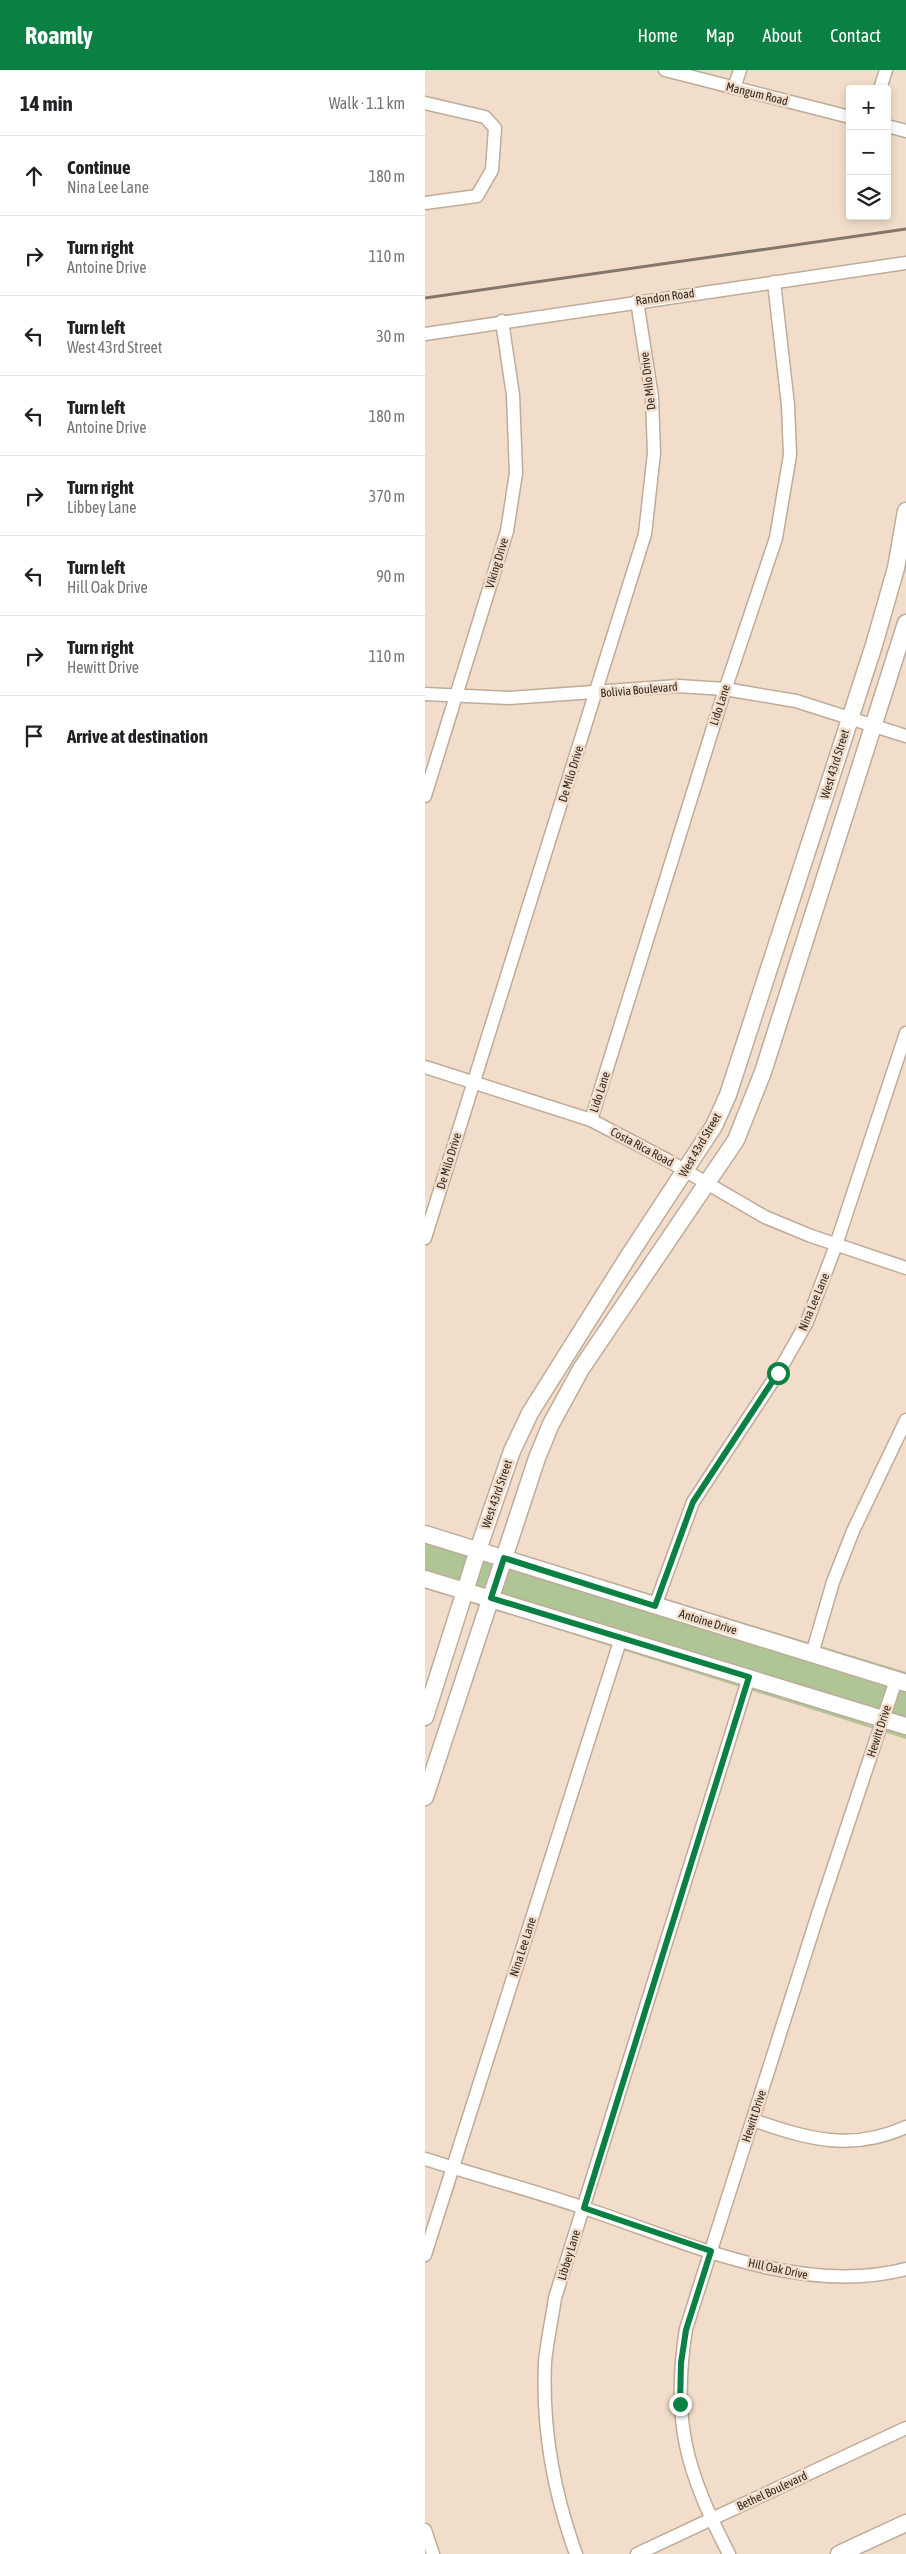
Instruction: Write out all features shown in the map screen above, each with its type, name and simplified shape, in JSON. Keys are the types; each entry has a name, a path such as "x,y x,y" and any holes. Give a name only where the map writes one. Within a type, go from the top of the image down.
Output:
{"main road":[{"name":"West 43rd Street","path":"425,1717 478,1550 512,1451 530,1413 563,1357 686,1171 714,1126 728,1095 773,960 849,717 901,570 906,511"},
{"name":"West 43rd Street","path":"426,1794 537,1458 551,1424 581,1369 736,1140 763,1072 906,623"},
{"path":"773,960 796,968"},
{"path":"563,1357 581,1369"},
{"name":"Antoine Drive","path":"425,1534 901,1682"},
{"path":"425,1579 906,1726"},
{"path":"839,2554 906,2522"}],"street":[{"name":"Mangum Road","path":"665,70 846,116"},
{"path":"734,88 740,70"},
{"path":"881,85 886,70"},
{"path":"425,103 485,117 495,128 492,170 477,196 425,203"},
{"path":"891,127 906,131"},
{"name":"Randon Road","path":"425,334 637,301 906,263"},
{"name":"Lido Lane","path":"591,1120 725,689 776,538 790,455 788,405 774,282"},
{"name":"De Milo Drive","path":"425,1238 645,534 654,453 652,397 637,301"},
{"name":"Viking Drive","path":"425,796 507,531 516,474 513,395 502,321"},
{"name":"Bolivia Boulevard","path":"425,694 456,697 509,698 678,686 725,689 796,701 906,736"},
{"name":"Nina Lee Lane","path":"655,1606 693,1502 778,1373 807,1322 836,1245 906,1033"},
{"name":"Costa Rica Road","path":"425,1067 591,1120 686,1171 765,1217 836,1245 906,1268"},
{"path":"812,1654 833,1582 853,1531 906,1420"},
{"name":"Nina Lee Lane","path":"425,2255 621,1638"},
{"name":"Libbey Lane","path":"576,2554 563,2517 551,2468 544,2420 545,2360 555,2298 749,1677"},
{"name":"Hewitt Drive","path":"729,2554 711,2519 692,2472 684,2437 680,2404 681,2363 686,2330 883,1719 901,1682"},
{"path":"753,2120 822,2141 858,2141 891,2134 906,2127"},
{"name":"Hill Oak Drive","path":"425,2159 584,2208 757,2266 817,2276 885,2275 906,2269"},
{"name":"Bethel Boulevard","path":"637,2554 906,2428"},
{"path":"425,2530 433,2554"}],"green space":[{"path":"425,1526 906,1672 906,1739 425,1588"}],"railway":[{"path":"425,298 906,229"}],"route":[{"path":"680,2404 681,2363 686,2330 711,2251 584,2208 749,1677 491,1598 504,1558 655,1606 693,1502 778,1373"}]}
